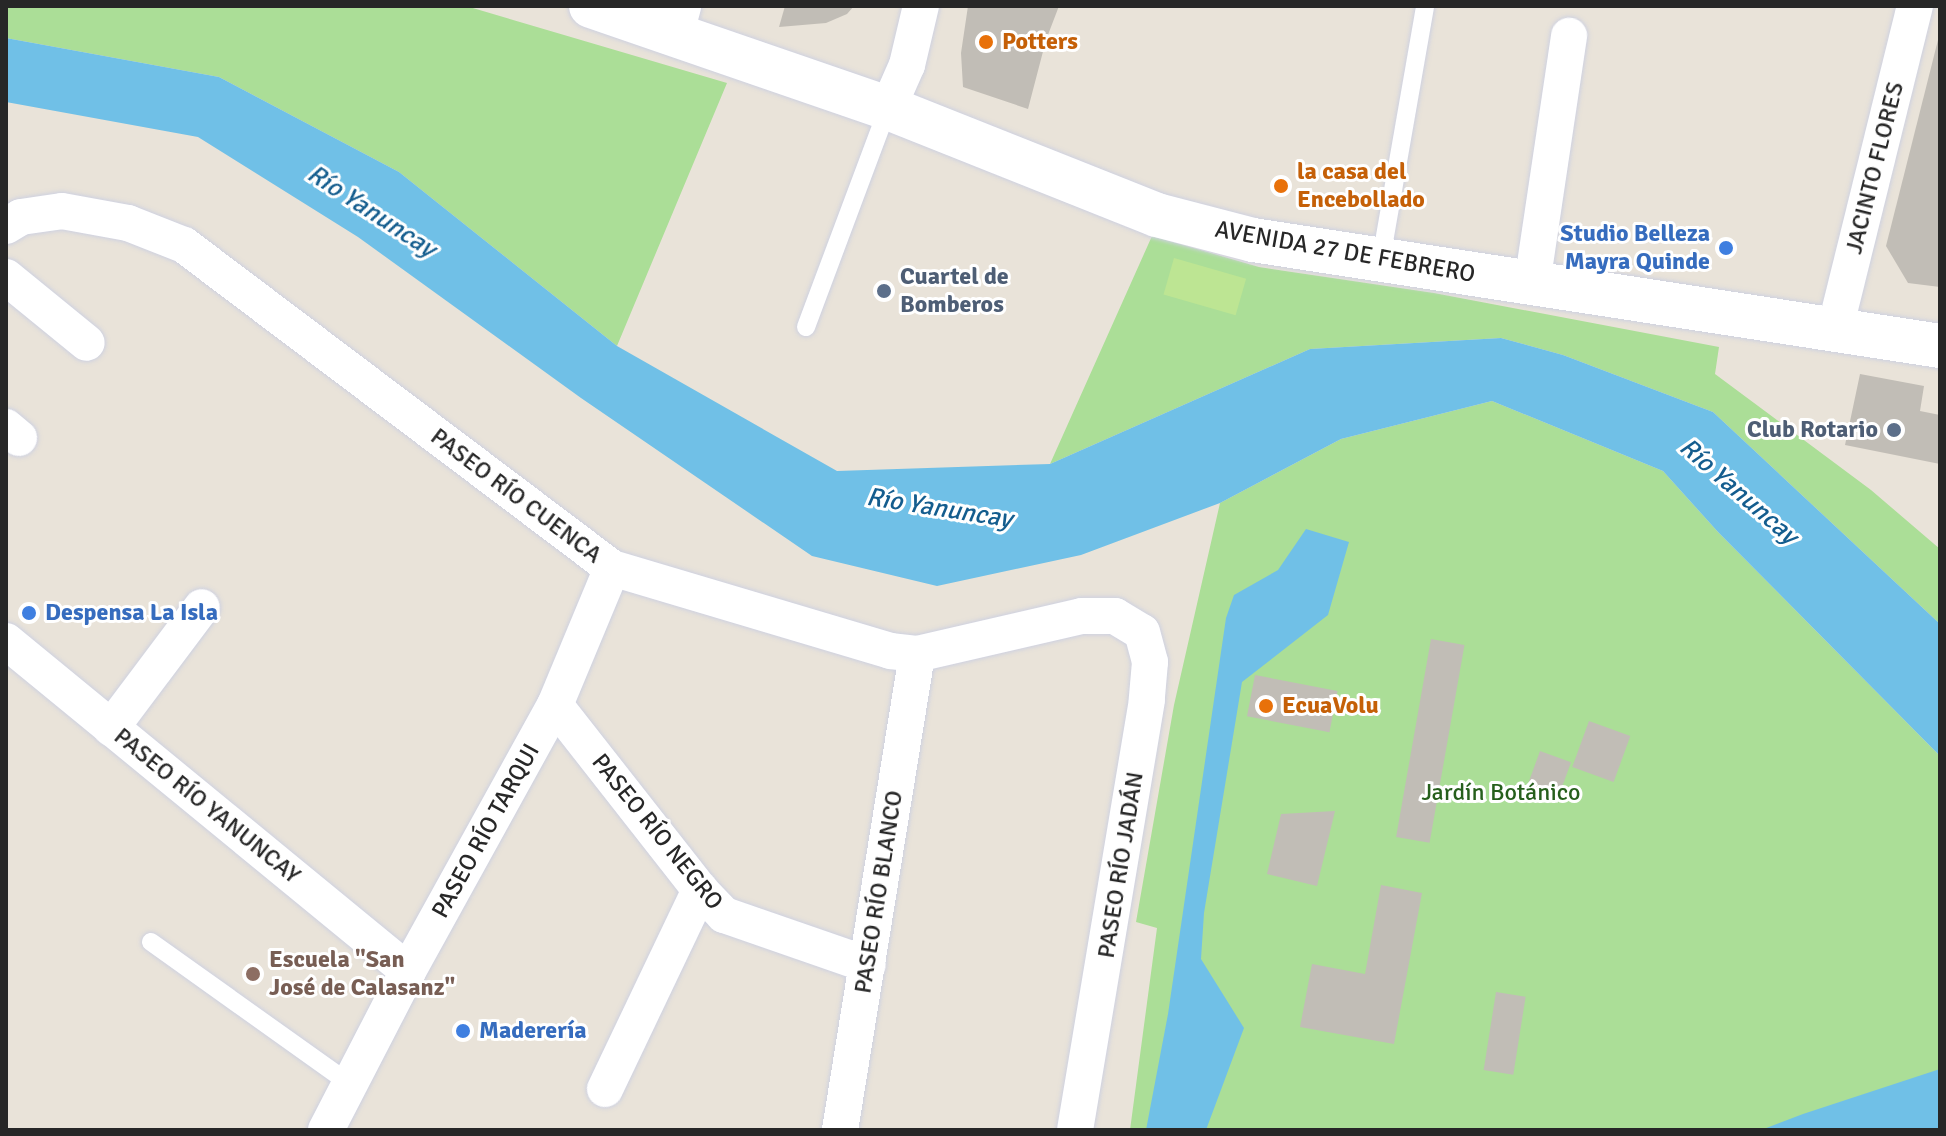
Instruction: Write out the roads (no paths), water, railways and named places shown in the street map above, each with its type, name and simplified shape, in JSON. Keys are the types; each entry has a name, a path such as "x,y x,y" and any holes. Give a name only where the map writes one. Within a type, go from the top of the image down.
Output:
{"street":[{"name":"AVENIDA 27 DE FEBRERO","path":"591,6 680,19 888,108 1157,215 1253,240 1940,346"},
{"path":"888,108 907,65 921,6"},
{"name":"JACINTO FLORES","path":"1835,329 1915,6"},
{"path":"1532,284 1569,36"},
{"name":"PASEO RÍO CUENCA","path":"6,226 21,217 62,211 128,223 184,245 612,568 890,651 917,654 1082,616 1115,616"},
{"path":"6,277 87,343"},
{"name":"PASEO RÍO TARQUI","path":"326,1130 408,971 555,705 612,568"},
{"path":"111,728 202,607"},
{"name":"PASEO RÍO JADÁN","path":"1075,1130 1117,898 1150,662 1142,632 1115,616"},
{"name":"PASEO RÍO YANUNCAY","path":"6,641 408,971"},
{"name":"PASEO RÍO BLANCO","path":"840,1130 917,654"},
{"name":"PASEO RÍO NEGRO","path":"555,705 700,890 724,915 868,965"},
{"path":"605,1089 700,890"}],"lane":[{"path":"1381,262 1425,6"},
{"path":"806,327 888,108"},
{"path":"151,942 350,1084"}],"water":[{"name":"Río Yanuncay","path":"6,38 219,77 399,172 617,346 837,471 1050,464 1310,349 1501,338 1563,355 1713,412 1940,624 1940,756 1718,532 1663,471 1492,401 1341,439 1220,503 1081,555 937,586 812,556 581,398 358,237 198,137 6,102"},
{"path":"1306,529 1349,542 1328,615 1242,682 1204,913 1201,959 1244,1028 1206,1130 1146,1130 1168,1014 1226,618 1234,595 1278,570"},
{"path":"1940,1069 1940,1130 1761,1130 1803,1114"}],"place":[{"name":"Potters","path":"986,42"},
{"name":"la casa del Encebollado","path":"1281,186"},
{"name":"Studio Belleza Mayra Quinde","path":"1726,248"},
{"name":"Cuartel de Bomberos","path":"884,291"},
{"name":"Club Rotario","path":"1894,430"},
{"name":"Despensa La Isla","path":"29,613"},
{"name":"EcuaVolu","path":"1266,706"},
{"name":"Escuela \"San José de Calasanz\"","path":"253,974"},
{"name":"Maderería","path":"463,1031"}],"park label":[{"name":"Jardín Botánico","path":"1501,793"}]}
